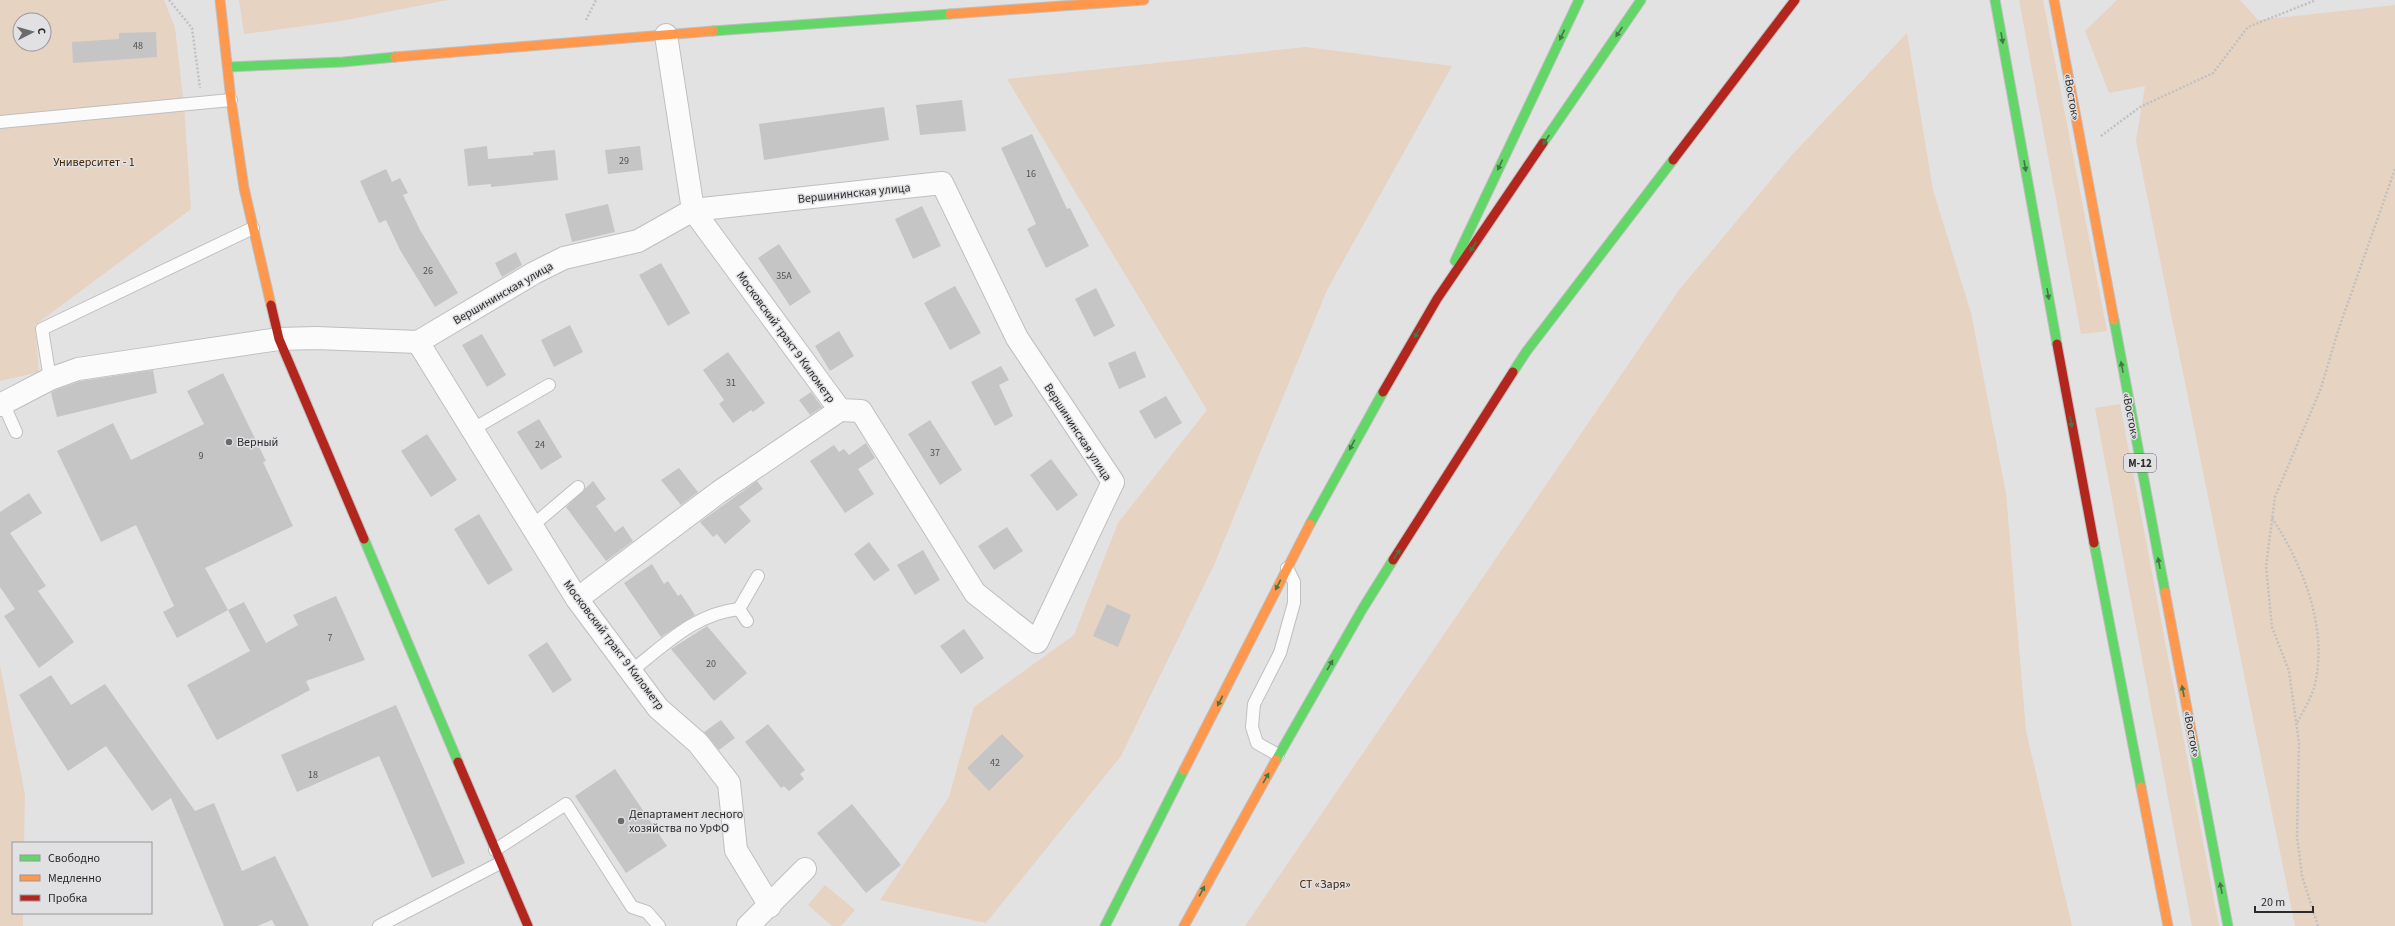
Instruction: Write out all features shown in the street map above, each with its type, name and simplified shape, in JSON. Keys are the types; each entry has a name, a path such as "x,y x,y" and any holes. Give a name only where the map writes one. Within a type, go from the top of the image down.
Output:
{"main road":[{"path":"220,0 231,100 244,188 279,339 528,926"},
{"path":"228,66 343,62 666,35 1144,0"},
{"path":"1437,299 1579,0"},
{"path":"1106,926 1287,568 1356,437 1437,299 1641,0"},
{"path":"1184,926 1278,755 1362,608 1526,352 1795,0"},
{"path":"1995,0 2080,474 2168,926"},
{"name":"«Восток»","path":"2054,0 2228,926"}],"street":[{"name":"Московский тракт 9 Километр","path":"666,35 693,210 840,410 860,411 975,593 1037,642"},
{"name":"Вершининская улица","path":"418,342 534,273 564,258 638,241 693,210 942,183 1017,338 1112,482 1037,642"},
{"path":"2,404 50,379 78,369 279,339 316,338 418,342"},
{"name":"Московский тракт 9 Километр","path":"418,342 473,429 576,599 658,708 698,743 728,783 736,850 770,906"},
{"path":"576,599 719,492 840,410"},
{"path":"748,926 770,906 805,869"}],"lane":[{"path":"0,122 202,104 231,100"},
{"path":"50,379 42,329 253,228"},
{"path":"473,429 549,385"},
{"path":"2,404 16,432"},
{"path":"532,526 578,487"},
{"path":"1278,755 1257,743 1252,727 1254,704 1280,653 1294,603 1294,582 1287,568"},
{"path":"739,609 758,576"},
{"path":"739,609 747,621"},
{"path":"631,671 698,620 720,611 739,609"},
{"path":"495,850 566,804 632,907 648,912 658,926"},
{"path":"379,926 500,863"}],"path":[{"path":"169,0 192,28 202,104"},
{"path":"2081,150 2140,108 2213,73 2248,27 2316,0"},
{"path":"2318,926 2302,876 2299,856 2297,836 2299,751 2296,724 2289,671 2272,627 2266,566 2275,498 2321,388 2338,331 2395,169"},
{"path":"2272,518 2288,542 2302,574 2319,641 2315,685 2296,724"}],"green space":[{"name":"Университет - 1","path":"0,0 164,0 175,28 184,106 191,209 35,325 39,372 0,381"},
{"path":"239,0 448,0 341,21 244,34"},
{"path":"2019,0 2043,0 2107,331 2081,334"},
{"path":"2117,0 2240,0 2258,20 2395,5 2395,926 2295,926 2136,141 2145,86 2109,93 2085,31"},
{"name":"СТ «Заря»","path":"1907,33 1933,190 1971,313 2006,493 2026,731 2072,926 1245,926 1679,290 1791,156"},
{"path":"1306,47 1452,66 1327,290 1214,565 1121,756 986,923 880,900 949,797 974,707 1074,635 1118,523 1207,410 1007,79"},
{"path":"2120,404 2219,926 2192,926 2095,408"},
{"path":"0,665 25,795 24,842 12,842 12,914 23,914 23,926 0,926"},
{"path":"825,885 855,910 841,926 832,926 808,905"}],"building":[{"path":"156,32 157,57 73,63 72,42 119,39 119,33"},
{"path":"962,100 966,131 920,135 916,105"},
{"path":"884,107 889,140 764,160 759,124"},
{"path":"1032,134 1067,209 1070,208 1089,246 1046,268 1027,229 1036,224 1001,148"},
{"path":"487,146 488,159 534,155 533,152 555,150 558,180 491,187 491,184 468,186 464,149"},
{"path":"640,146 643,170 608,174 605,150"},
{"path":"386,169 392,182 400,178 408,193 403,195 420,230 458,293 435,307 400,250 386,220 379,223 360,181"},
{"path":"608,204 615,232 572,242 565,214"},
{"path":"922,206 941,246 913,259 895,219"},
{"path":"779,244 811,292 790,306 758,258"},
{"path":"516,252 522,265 502,277 495,263"},
{"path":"661,263 690,313 668,326 639,275"},
{"path":"955,286 981,333 950,350 924,303"},
{"path":"1096,288 1115,326 1094,337 1075,299"},
{"path":"570,325 583,352 554,367 541,340"},
{"path":"839,331 854,356 830,371 815,346"},
{"path":"482,334 506,375 487,387 462,345"},
{"path":"1135,351 1146,377 1119,389 1108,363"},
{"path":"728,352 765,403 753,412 751,410 733,423 719,404 724,400 703,370"},
{"path":"1001,366 1009,380 999,385 1013,416 995,426 971,382"},
{"path":"153,370 157,393 57,417 51,393 55,390 81,381"},
{"path":"223,373 266,461 263,462 293,526 205,568 228,610 177,638 163,612 174,606 136,525 101,542 57,451 113,423 131,460 204,424 187,391"},
{"path":"811,392 822,407 810,415 799,400"},
{"path":"1166,396 1182,423 1155,439 1139,411"},
{"path":"539,419 562,457 541,470 517,432"},
{"path":"930,420 962,470 940,485 908,434"},
{"path":"427,434 457,480 431,497 401,451"},
{"path":"866,443 875,458 858,469 874,494 845,513 810,461 834,445 839,452 844,449 849,455"},
{"path":"1051,459 1078,495 1057,511 1030,475"},
{"path":"679,468 698,492 681,505 661,480"},
{"path":"593,481 606,499 596,506 615,532 623,526 633,541 606,561 566,507"},
{"path":"757,481 763,489 739,507 751,521 725,544 717,534 713,537 700,522"},
{"path":"29,493 42,513 10,533 46,586 38,591 74,642 39,668 4,616 15,609 0,587 0,512"},
{"path":"479,514 513,570 488,585 454,529"},
{"path":"1007,527 1023,551 994,570 978,546"},
{"path":"869,542 890,570 874,581 854,554"},
{"path":"923,550 940,580 915,595 897,565"},
{"path":"652,564 664,584 668,581 678,596 681,594 695,615 661,637 624,583"},
{"path":"336,596 365,660 306,681 310,690 217,740 187,685 250,651 228,610 244,602 266,643 298,625 293,615"},
{"path":"1107,604 1131,615 1118,647 1093,636"},
{"path":"707,626 747,673 714,701 671,649"},
{"path":"964,629 984,658 961,674 940,646"},
{"path":"547,642 572,680 553,693 528,655"},
{"path":"51,675 71,705 105,684 195,811 214,803 242,871 275,856 309,926 275,926 272,920 257,926 224,926 171,798 152,811 106,746 68,771 19,695"},
{"path":"396,705 465,863 432,878 379,756 297,792 281,755"},
{"path":"721,720 735,738 719,750 704,732"},
{"path":"768,724 805,770 800,774 804,779 789,791 784,786 781,788 745,742"},
{"path":"1002,734 1024,756 989,791 967,768"},
{"name":"Департамент лесного хозяйства по УрФО","path":"615,769 667,846 626,873 575,796"},
{"path":"852,804 901,865 866,893 817,833"}],"traffic: fast":[{"path":"1455,261 1579,0"},
{"path":"1543,143 1641,0"},
{"path":"1995,0 2057,344"},
{"path":"713,31 950,14"},
{"path":"228,67 343,62 395,57"},
{"path":"1513,372 1526,352 1673,160"},
{"path":"2114,320 2165,592"},
{"path":"1310,524 1383,392"},
{"path":"364,539 458,762"},
{"path":"2094,543 2141,787"},
{"path":"1276,760 1363,608 1393,560"},
{"path":"2194,746 2228,926"},
{"path":"1105,926 1184,770"}],"traffic: slow":[{"path":"220,0 231,100 244,188 271,305"},
{"path":"950,14 1144,0"},
{"path":"2054,0 2114,320"},
{"path":"395,57 713,31"},
{"path":"1184,770 1310,524"},
{"path":"2165,592 2194,746"},
{"path":"1184,926 1276,760"},
{"path":"2141,787 2168,926"}],"traffic: jam":[{"path":"1673,160 1795,0"},
{"path":"1383,392 1437,299 1543,143"},
{"path":"271,305 279,339 364,539"},
{"path":"2057,344 2094,543"},
{"path":"1393,560 1513,372"},
{"path":"458,762 528,926"}],"place":[{"name":"Верный","path":"229,442"},
{"name":"Департамент лесного хозяйства по УрФО","path":"621,821"}]}
